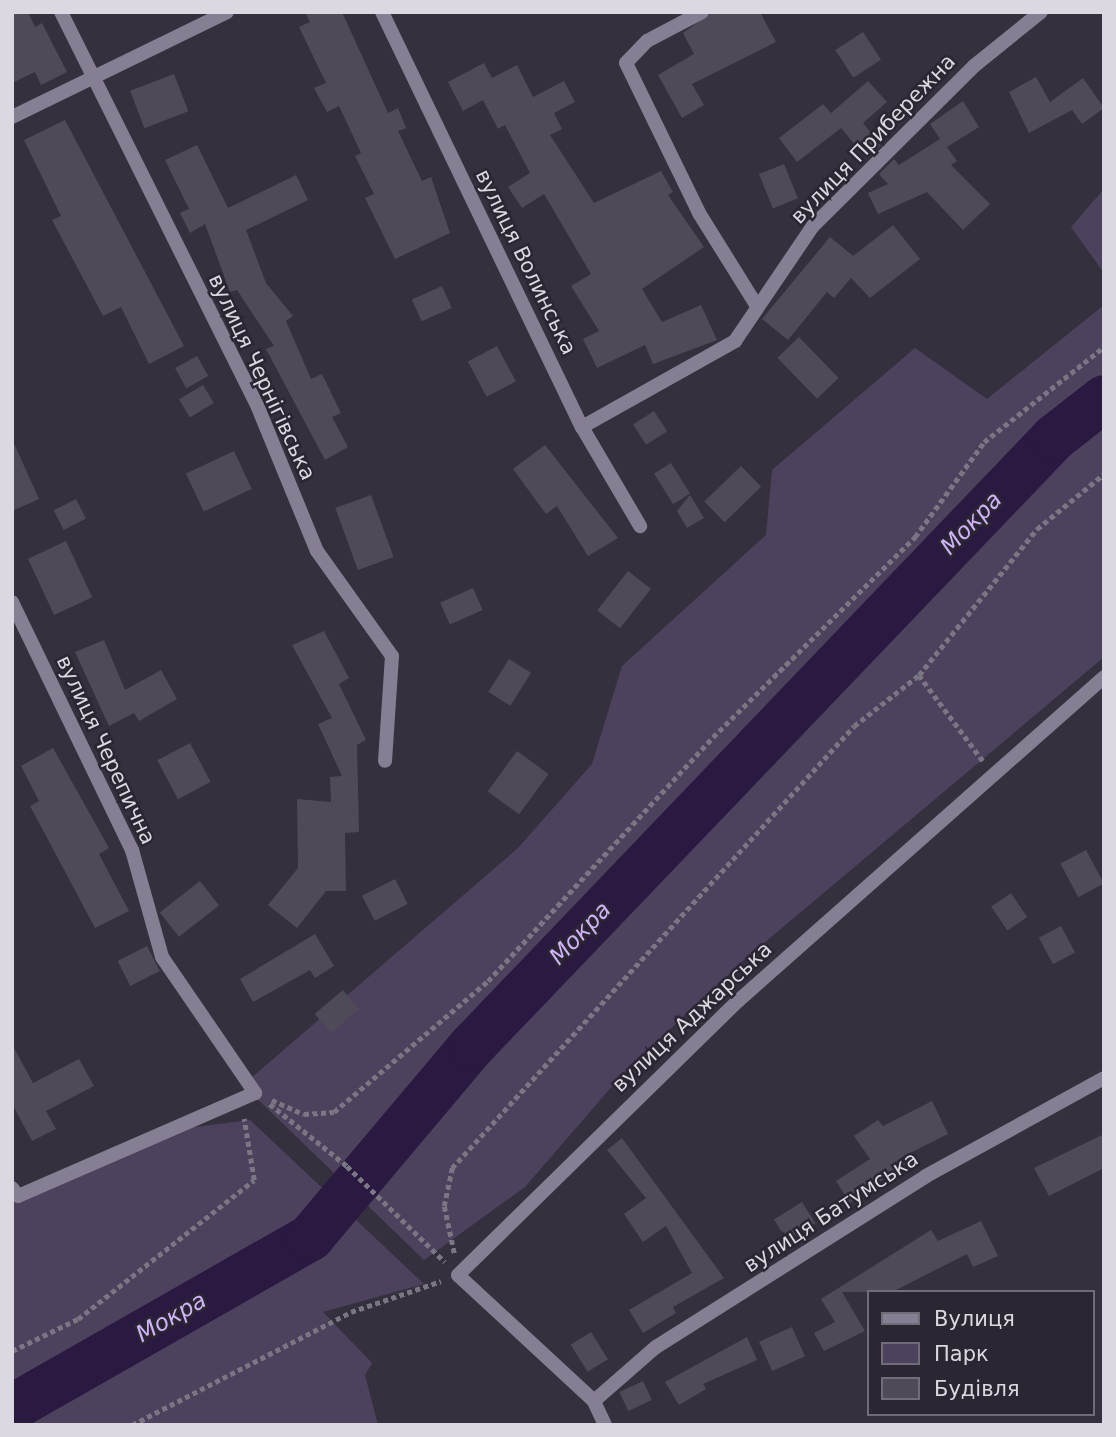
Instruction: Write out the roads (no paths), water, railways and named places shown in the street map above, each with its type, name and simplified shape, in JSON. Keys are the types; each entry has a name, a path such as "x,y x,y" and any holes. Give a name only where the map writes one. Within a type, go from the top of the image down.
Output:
{"street":[{"name":"вулиця Чернігівська","path":"61,12 257,405 317,551 393,656 386,761"},
{"path":"12,117 227,12"},
{"name":"вулиця Волинська","path":"382,12 582,427 639,526"},
{"path":"702,12 647,41 626,63 699,214 757,306"},
{"name":"вулиця Прибережна","path":"582,427 735,341 813,226 974,66 1041,12"},
{"name":"вулиця Черепична","path":"12,602 132,850 162,957 248,1096 15,1192"},
{"name":"вулиця Аджарська","path":"594,1401 458,1275 738,1001 1104,677"},
{"name":"вулиця Батумська","path":"594,1401 656,1347 926,1176 1104,1078"},
{"path":"594,1401 605,1425"}],"waterway":[{"name":"Мокра","path":"12,1407 310,1237 471,1046 1054,437 1104,398"}]}
